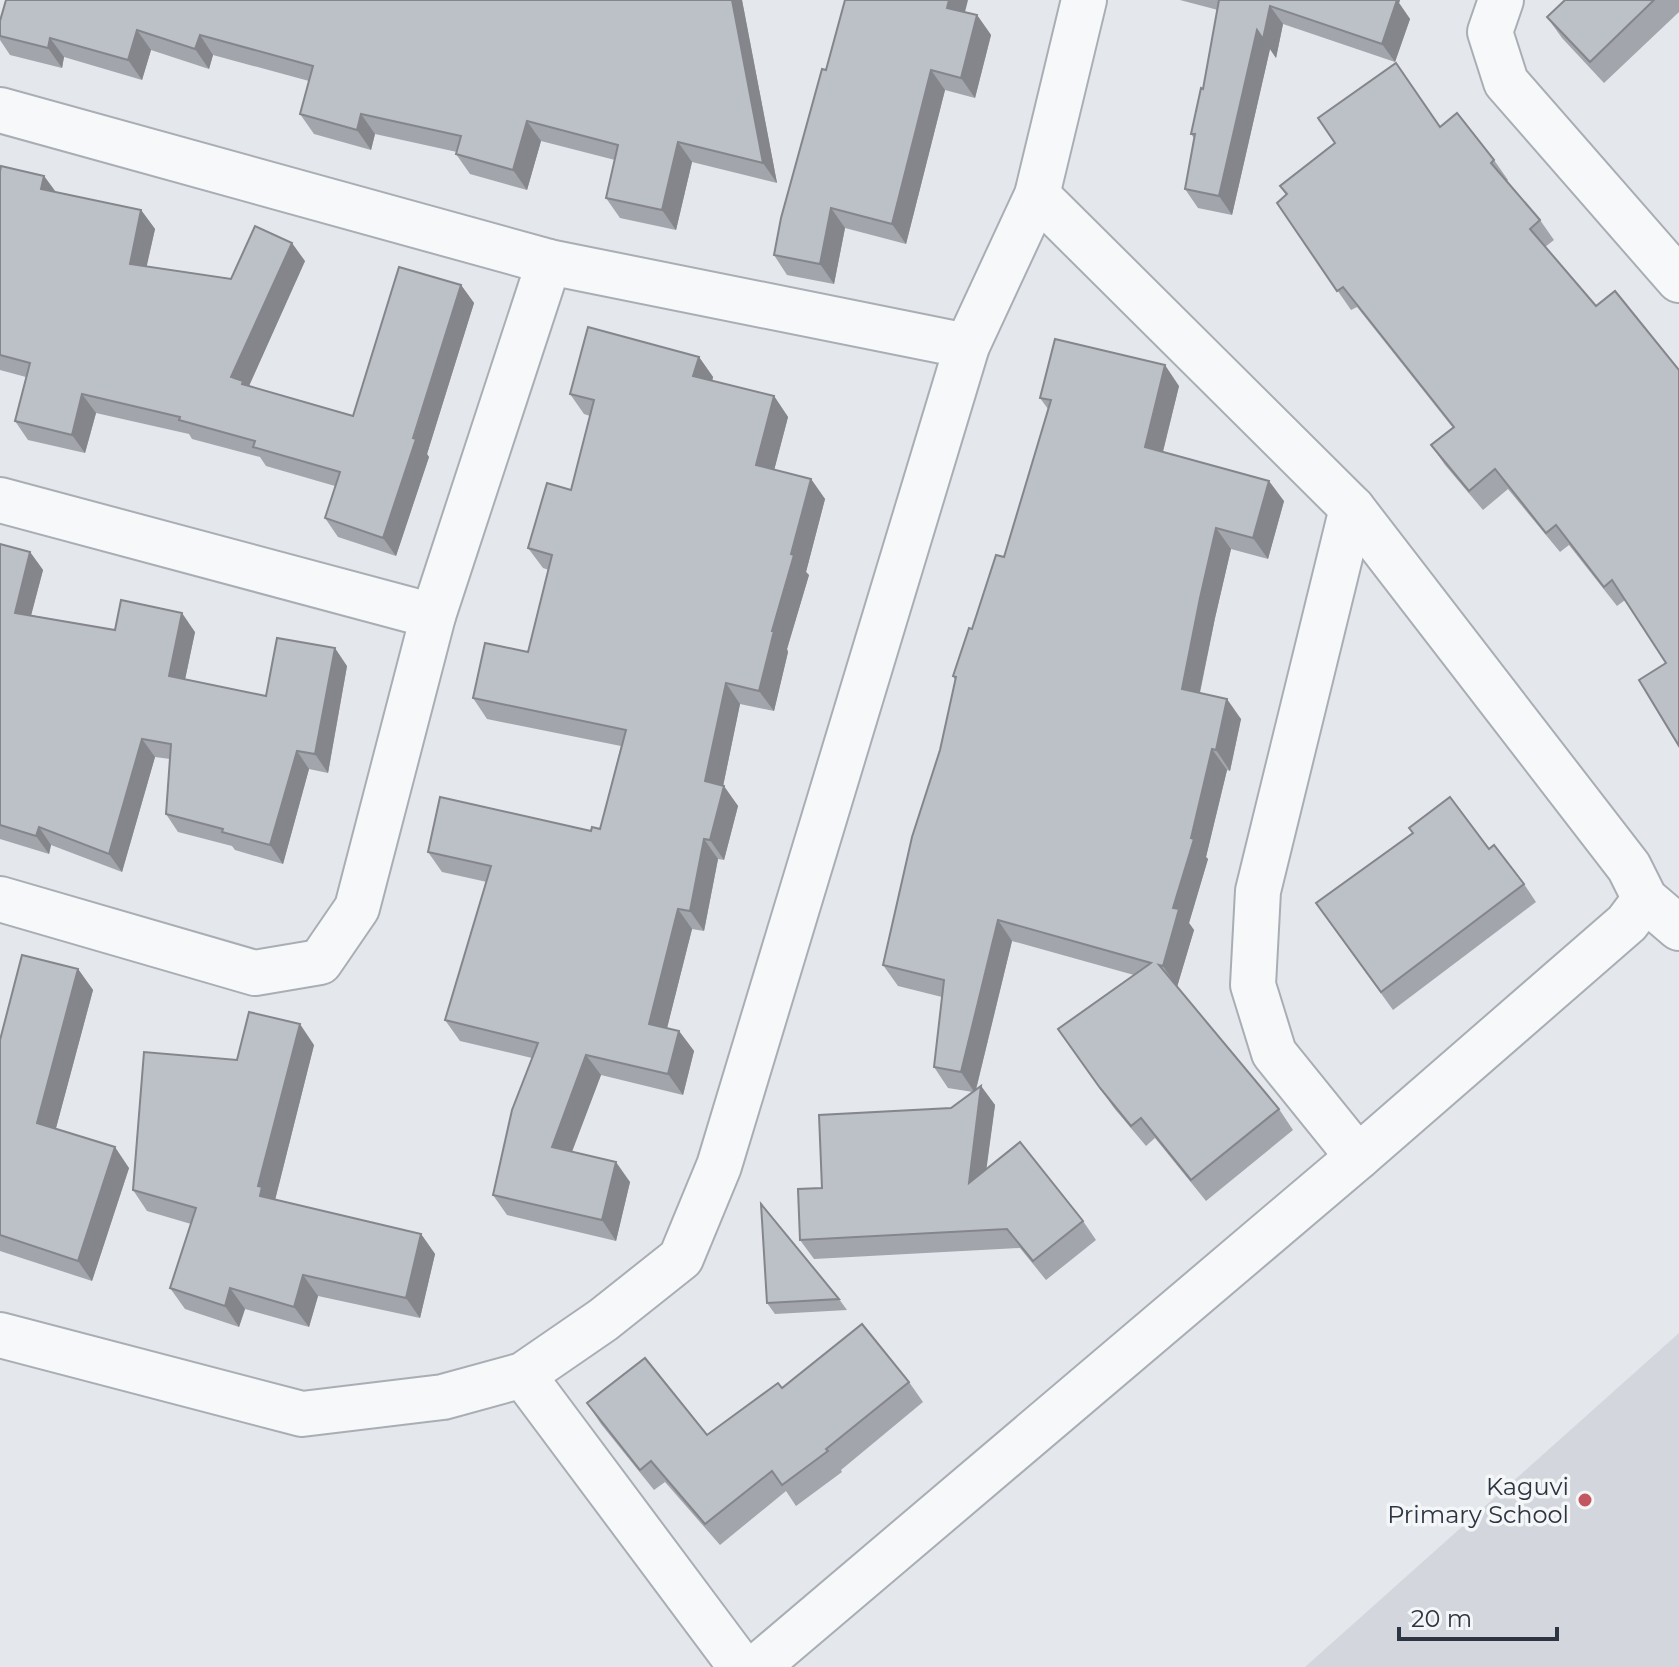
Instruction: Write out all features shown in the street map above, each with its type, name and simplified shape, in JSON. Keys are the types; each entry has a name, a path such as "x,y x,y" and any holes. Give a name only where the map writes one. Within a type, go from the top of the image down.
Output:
{"street":[{"path":"0,1335 302,1414 443,1397 523,1375 603,1320 681,1258 719,1166 967,346 1037,195 1084,0"},
{"path":"1501,0 1490,32 1506,82 1679,280"},
{"path":"0,110 549,262 967,346"},
{"path":"1037,195 1352,508 1629,867 1645,899 1679,928"},
{"path":"0,899 255,973 320,962 357,908 433,616 549,262"},
{"path":"0,500 433,616"},
{"path":"1352,508 1258,891 1253,985 1274,1053 1358,1157"},
{"path":"757,1667 1358,1157 1627,923 1645,899"},
{"path":"523,1375 741,1667"}],"shaded area":[{"name":"Kaguvi Primary School","path":"1679,1333 1679,1667 1305,1667"}],"building":[{"path":"6,0 732,0 763,163 678,142 662,210 606,198 618,145 527,121 513,170 456,154 461,136 361,114 357,130 300,114 313,66 200,35 195,49 137,30 128,60 50,38 48,48 0,36 0,21"},
{"path":"845,0 949,0 947,8 977,15 961,78 931,70 892,224 831,208 820,264 774,255 781,218 822,69 826,70"},
{"path":"1219,0 1397,0 1382,44 1270,6 1263,39 1257,30 1219,196 1185,189 1195,134 1191,134 1203,89"},
{"path":"1565,0 1654,0 1590,62 1547,17"},
{"path":"1396,63 1440,127 1457,113 1494,160 1491,163 1540,220 1530,229 1596,306 1615,291 1679,370 1679,746 1639,680 1666,663 1612,580 1604,587 1556,525 1546,533 1495,469 1469,491 1431,445 1454,427 1343,287 1337,291 1277,203 1287,194 1280,186 1335,143 1318,118"},
{"path":"1,166 44,176 41,189 141,210 130,264 231,279 255,226 292,243 231,377 243,381 242,384 353,416 399,267 461,285 383,538 325,518 340,472 253,447 255,441 179,420 180,417 82,394 72,435 15,421 30,363 0,355"},
{"path":"588,327 699,357 693,376 774,396 756,465 811,479 759,691 726,683 705,781 724,786 710,840 704,839 690,911 678,909 649,1024 679,1031 668,1074 586,1055 552,1147 616,1162 602,1220 493,1195 512,1110 538,1043 445,1020 491,866 428,852 440,797 591,831 592,827 600,829 626,730 473,698 485,643 528,652 552,555 528,548 547,483 571,490 594,400 570,394"},
{"path":"1055,339 1165,365 1145,447 1269,481 1253,538 1216,528 1200,598 1182,689 1227,699 1191,838 1194,839 1173,908 1179,909 1163,966 1159,965 1279,1109 1191,1180 1141,1118 1131,1126 1058,1029 1151,963 998,920 961,1072 934,1067 944,980 883,965 912,837 940,750 956,677 953,676 996,555 1004,557 1051,400 1040,398"},
{"path":"0,544 30,552 15,613 115,630 121,600 182,613 169,676 266,696 277,638 335,648 315,754 297,751 270,845 166,814 171,744 142,739 109,854 39,827 36,836 0,825"},
{"path":"1450,797 1489,849 1494,845 1524,884 1381,992 1316,903 1413,833 1409,828"},
{"path":"22,955 78,969 37,1123 115,1147 78,1261 0,1235 0,1040"},
{"path":"249,1012 300,1024 258,1186 262,1187 260,1196 421,1234 406,1298 303,1275 294,1307 230,1288 225,1306 170,1288 196,1208 133,1190 144,1052 237,1060"},
{"path":"981,1086 969,1183 1020,1142 1083,1221 1033,1261 1007,1229 800,1240 798,1189 822,1188 819,1115 951,1108"},
{"path":"761,1204 839,1299 767,1303"},
{"path":"862,1324 909,1382 826,1449 828,1451 782,1485 772,1471 705,1524 651,1461 640,1470 587,1403 645,1358 707,1435 778,1383 782,1388"}],"place":[{"name":"Kaguvi Primary School","path":"1585,1500"}]}
